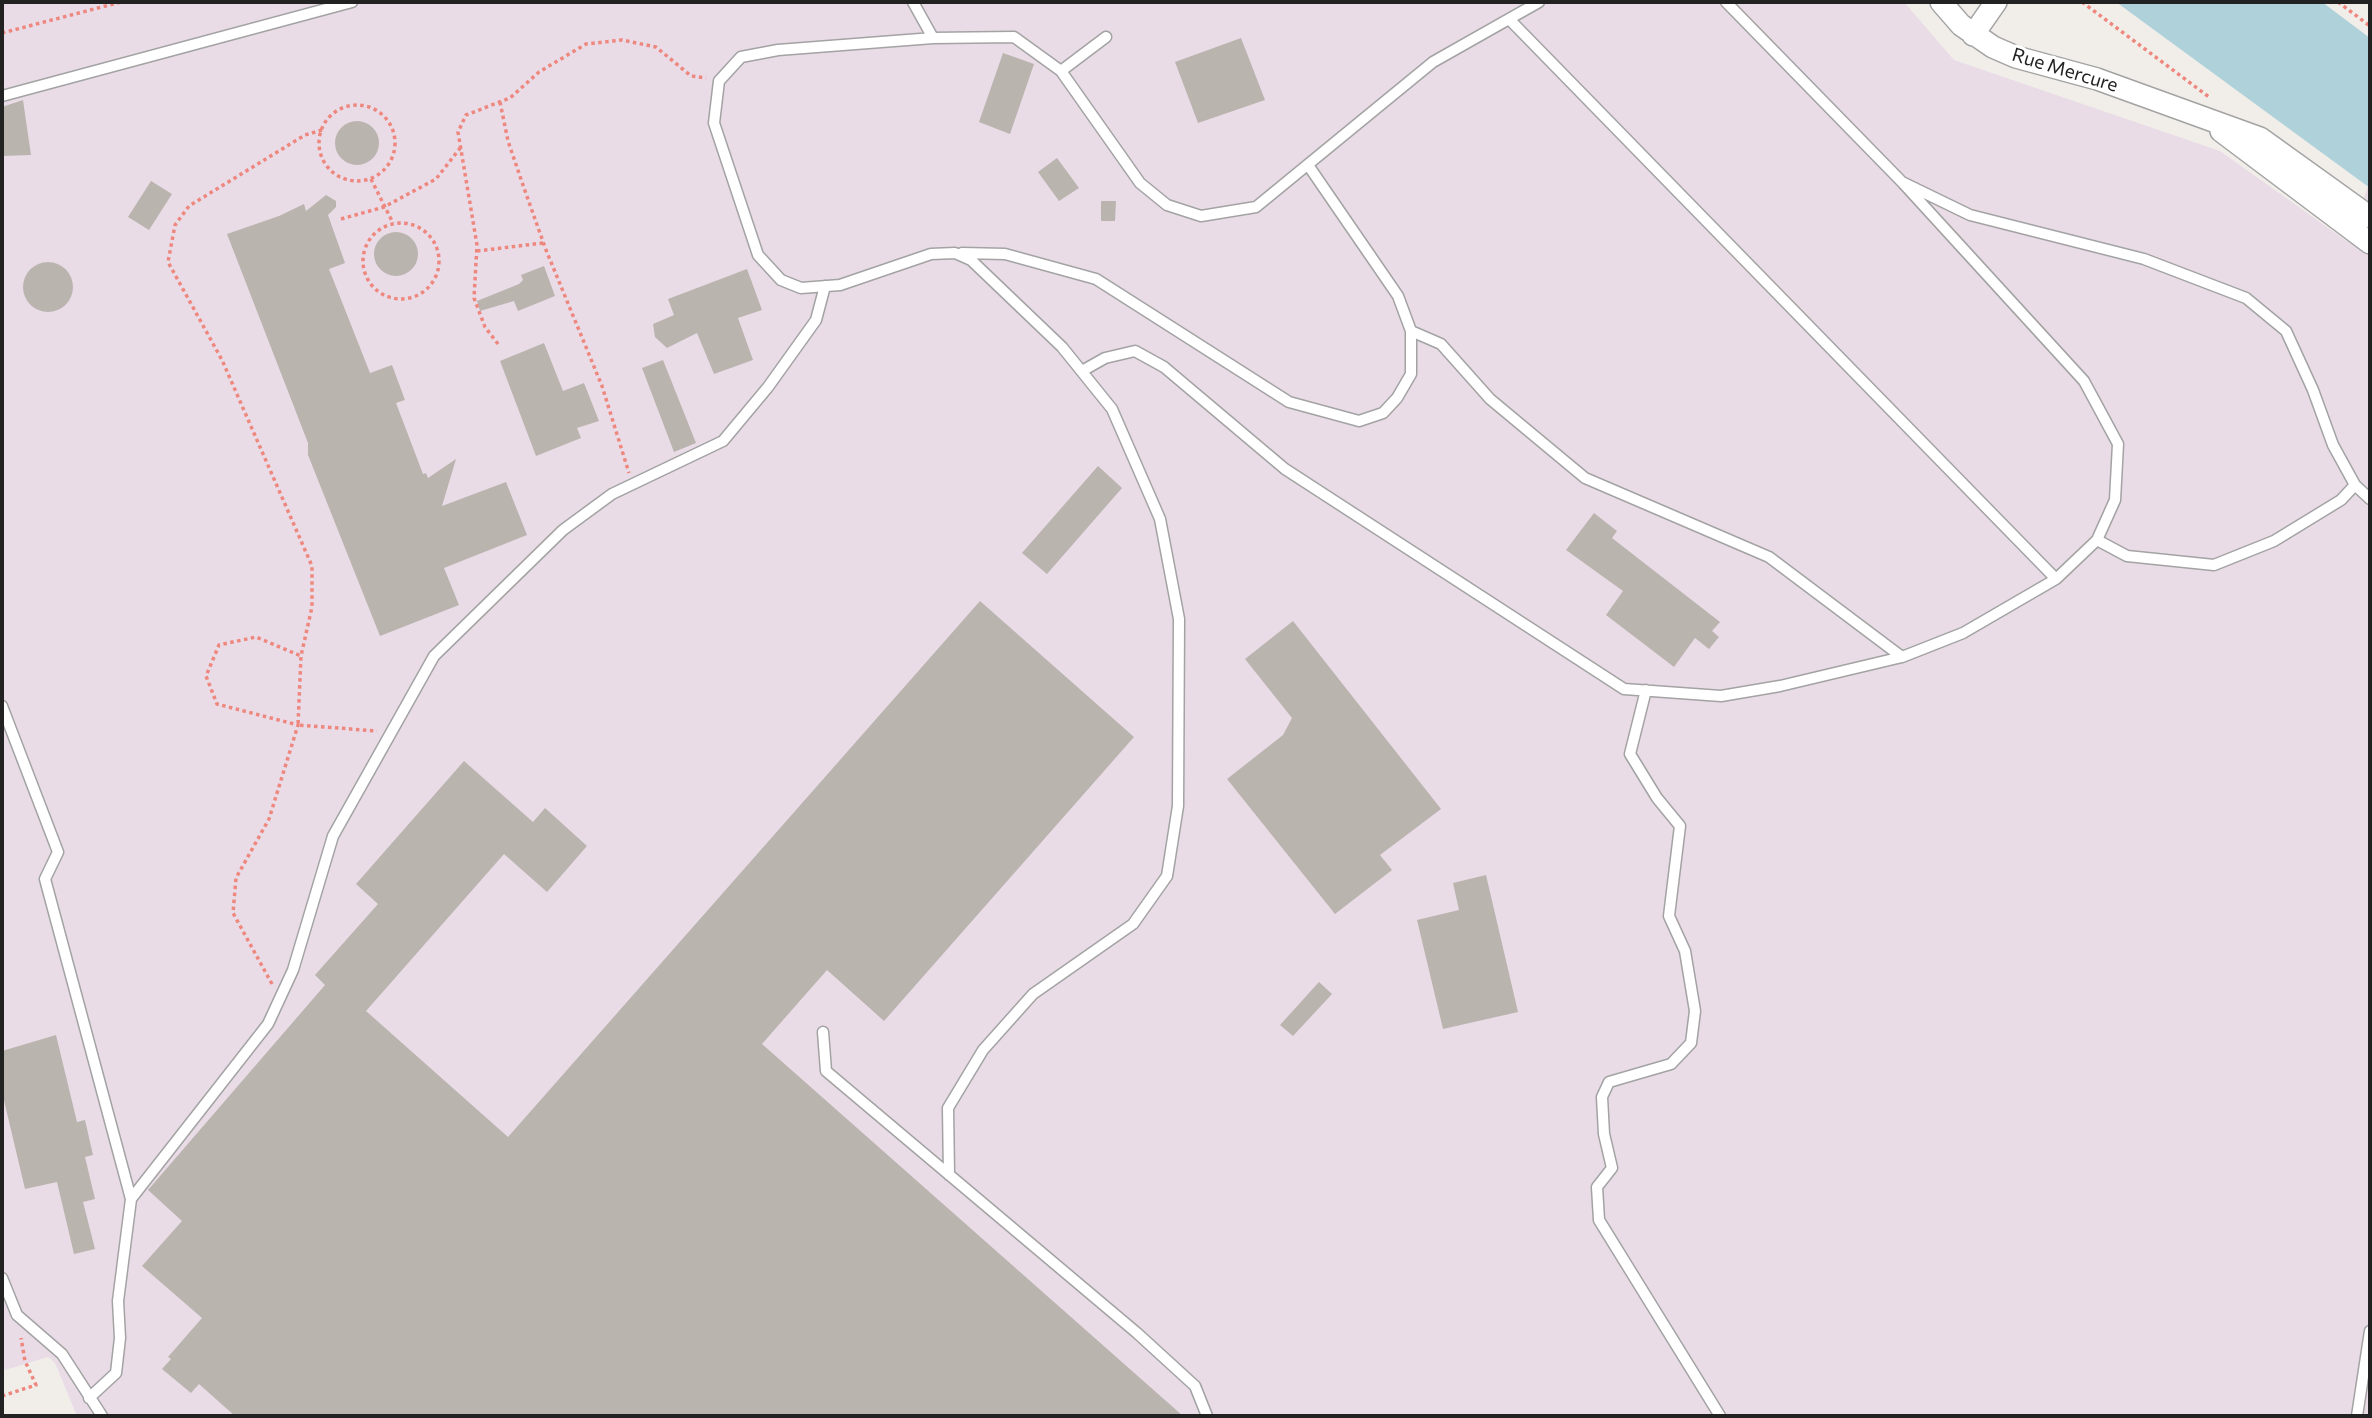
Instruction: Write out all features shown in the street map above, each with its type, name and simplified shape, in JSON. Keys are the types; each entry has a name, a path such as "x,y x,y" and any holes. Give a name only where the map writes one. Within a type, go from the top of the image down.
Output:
{"street":[{"name":"Rue Mercure","path":"1941,2 1973,35 2016,57 2206,107 2286,154 2370,217"},
{"path":"1973,35 1996,2"},
{"name":"Rue Mercure","path":"2206,107 2370,243"}],"lane":[{"path":"2,96 352,2"},
{"path":"914,2 933,38"},
{"path":"1308,164 1398,296 1411,331 1411,374 1397,398 1383,413 1359,421 1289,402 1096,279 1005,254 931,254 841,285 801,288 781,279 758,255 713,123 719,81 741,57 778,50 933,38 1014,37 1061,71 1140,183 1167,205 1201,216 1256,207 1308,164 1433,62 1539,2"},
{"path":"1082,371 1105,358 1135,351 1164,367 1285,469 1624,688 1721,696 1780,686 1902,657 1963,633 2056,579 2098,540 2115,500 2118,444 2084,381 1902,182 1726,2"},
{"path":"1509,19 2056,579"},
{"path":"1061,71 1106,37"},
{"path":"1902,182 1970,215 2144,258 2246,298 2286,331 2313,390 2333,445 2355,485 2370,499"},
{"path":"949,1175 948,1108 984,1050 1033,994 1133,924 1167,876 1178,806 1180,619 1160,519 1112,409 1062,348 971,260 955,253"},
{"path":"131,1199 268,1024 293,970 333,836 434,656 563,530 612,494 723,440 768,387 816,320 825,286"},
{"path":"1411,331 1441,345 1490,399 1585,478 1769,557 1902,657"},
{"path":"2098,540 2127,556 2214,565 2274,541 2341,500 2355,485"},
{"path":"1646,690 1630,754 1657,798 1680,826 1669,916 1685,951 1695,1011 1691,1043 1671,1064 1609,1082 1602,1097 1604,1134 1612,1168 1597,1187 1599,1220 1720,1416"},
{"path":"2,706 58,852 45,879 131,1199 118,1301 120,1338 116,1373 89,1398"},
{"path":"822,1032 826,1071 1195,1385 1207,1416"},
{"path":"2,1278 17,1315 62,1354 102,1416"},
{"path":"2357,1416 2370,1331"}],"path":[{"path":"2,33 121,2"},
{"path":"2082,2 2206,107"},
{"path":"2338,2 2370,26"},
{"path":"498,344 485,327 474,298 477,251 458,132 466,115 510,98 539,72 586,44 622,40 656,47 691,76 719,81"},
{"path":"500,102 508,141 543,243 602,386 633,484"},
{"path":"350,106 362,106 385,117 395,139 394,152 382,173 371,179 347,180 327,166 321,155 322,130 328,119 350,106"},
{"path":"280,998 233,913 236,878 269,819 298,725 301,656 312,607 312,566 222,360 168,262 175,225 189,206 305,135 322,130"},
{"path":"341,219 384,206 436,179 461,147"},
{"path":"371,179 393,223"},
{"path":"393,223 418,227 435,244 439,257 438,269 425,290 403,299 379,292 370,283 363,260 372,236 393,223"},
{"path":"477,251 543,243"},
{"path":"301,656 256,637 244,639 219,645 205,676 217,704 298,725 344,731 390,731"},
{"path":"2,1396 36,1385 25,1361"}],"shaded area":[{"path":"2,2 1904,2 1954,60 2220,151 2348,242 2368,186 2370,1416 77,1416 55,1363 48,1357 5,1370 2,1362"}],"water":[{"path":"2116,2 2322,2 2370,38 2370,188"}],"building":[{"path":"1241,38 1265,100 1198,123 1175,62"},
{"path":"1003,53 1034,64 1010,134 979,122"},
{"path":"23,100 31,155 2,156 2,107"},
{"path":"357,121 366,122 373,127 378,134 378,152 373,159 366,164 357,165 348,164 341,159 336,152 335,143 336,134 341,127 348,122"},
{"path":"1057,158 1079,188 1059,201 1038,172"},
{"path":"151,181 172,194 149,230 128,217"},
{"path":"326,195 336,201 336,207 328,215 345,263 329,269 370,373 392,365 405,400 396,403 423,474 426,473 428,478 456,459 442,506 506,482 527,535 444,568 459,605 380,636 308,455 308,443 227,234 279,216 304,204 306,211"},
{"path":"1101,201 1116,201 1115,221 1101,221"},
{"path":"396,232 405,233 412,238 417,245 417,263 412,270 405,275 396,276 387,275 380,270 375,263 374,254 375,245 380,238 387,233"},
{"path":"38,263 58,263 72,277 72,297 58,311 38,311 24,297 24,277"},
{"path":"544,266 555,296 518,311 514,301 480,311 477,301 519,284 523,280 521,275"},
{"path":"747,269 762,310 738,318 753,360 714,374 697,333 667,348 655,337 653,324 674,315 668,299"},
{"path":"544,343 563,391 584,383 599,421 577,428 581,438 536,456 500,361"},
{"path":"663,360 696,443 674,452 642,368"},
{"path":"1098,466 1122,488 1047,574 1022,553"},
{"path":"1594,513 1617,531 1612,538 1720,622 1712,631 1719,637 1709,649 1695,638 1674,667 1606,615 1623,591 1566,550"},
{"path":"980,601 1134,737 884,1021 827,970 762,1044 1183,1416 235,1416 199,1384 191,1393 162,1369 171,1359 168,1357 202,1318 142,1266 182,1221 148,1190 325,985 315,975 378,904 356,884 464,761 533,822 545,808 587,846 547,892 504,854 366,1011 508,1137"},
{"path":"1293,621 1441,809 1380,855 1392,870 1335,914 1227,779 1283,735 1292,718 1245,659"},
{"path":"1486,875 1518,1012 1443,1029 1417,920 1459,910 1453,883"},
{"path":"1319,982 1332,994 1293,1036 1280,1025"},
{"path":"56,1035 77,1122 85,1120 93,1155 85,1157 95,1199 83,1202 95,1249 74,1254 57,1182 25,1189 2,1092 2,1051"}]}
